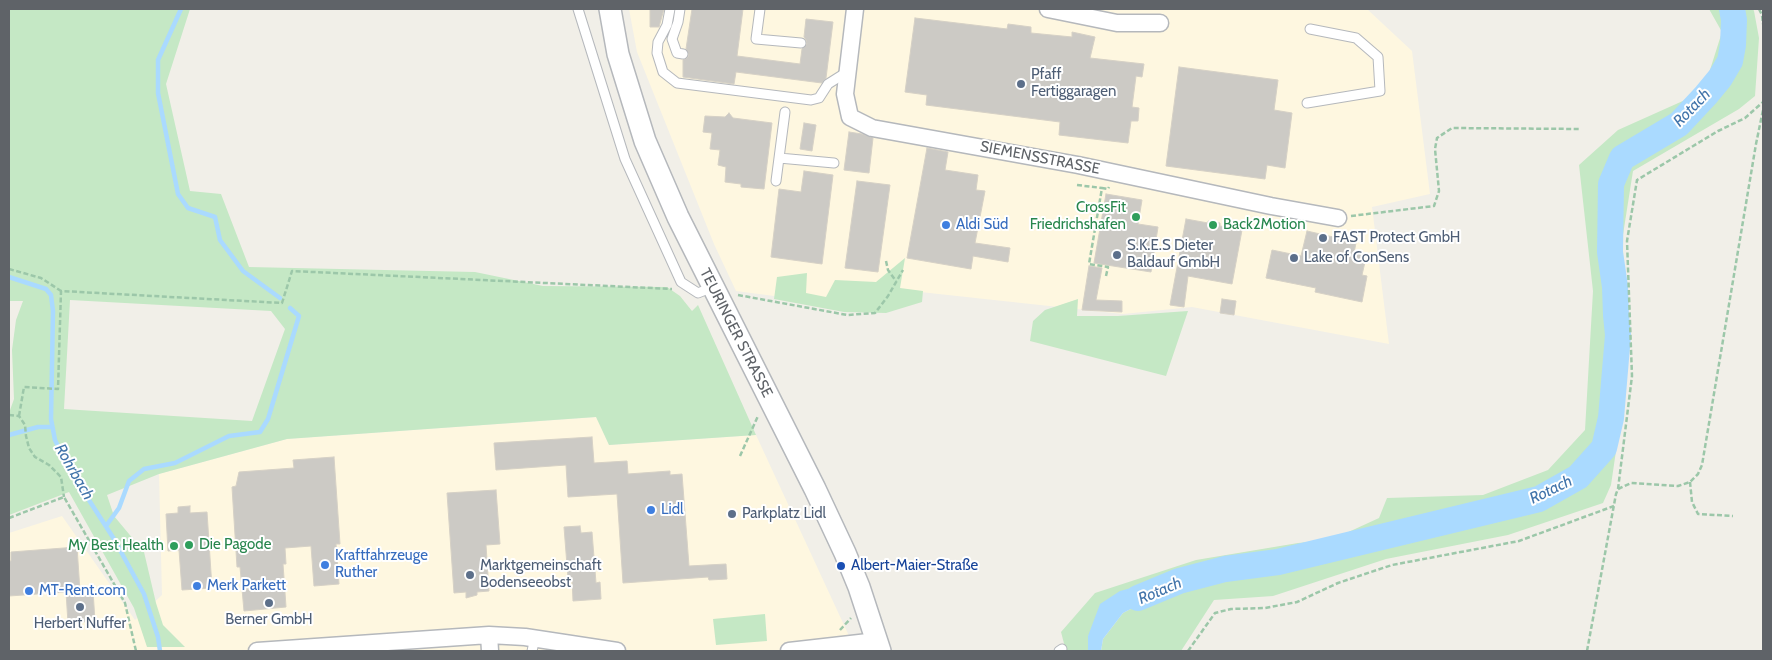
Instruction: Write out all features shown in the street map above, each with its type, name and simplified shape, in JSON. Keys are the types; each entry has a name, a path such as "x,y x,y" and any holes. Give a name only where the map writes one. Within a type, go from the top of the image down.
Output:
{"street":[{"name":"TEURINGER STRASSE","path":"610,9 618,54 645,140 678,217 815,489 845,553 879,646"},
{"name":"SIEMENSSTRASSE","path":"855,9 845,94 850,117 872,128 1112,172 1271,206 1338,218"},
{"path":"1048,9 1117,24 1160,23"},
{"path":"257,651 490,643 617,651"},
{"path":"789,651 879,646"}],"lane":[{"path":"578,9 626,159 681,282 698,293 713,287"},
{"path":"670,9 667,25 658,42 657,53 663,72 676,83 810,100 819,98 828,84 847,72"},
{"path":"680,9 672,39 676,53 683,54"},
{"path":"760,9 756,39 801,44"},
{"path":"1307,103 1380,91 1378,57 1356,38 1310,29"},
{"path":"776,181 785,112"},
{"path":"779,158 834,163"}],"path":[{"path":"1759,9 1763,24"},
{"path":"1587,651 1618,489 1632,376 1627,241 1637,180 1718,131 1745,118 1763,102"},
{"path":"1618,489 1631,483 1678,486 1690,482 1698,474 1702,465 1763,110"},
{"path":"1338,218 1434,206 1439,191 1435,149 1437,138 1452,128 1580,129"},
{"path":"1077,185 1108,190 1112,172"},
{"path":"1102,188 1089,264 1108,267 1106,276"},
{"path":"886,261 888,270 896,281"},
{"path":"9,269 41,278 60,291 282,303 292,271 691,290"},
{"path":"738,295 847,316 875,313 888,296 903,270"},
{"path":"60,291 58,389 24,387 19,416 25,425 29,448 35,457 49,465 61,477 64,497 125,602 136,651"},
{"path":"740,456 760,413"},
{"path":"9,415 19,416"},
{"path":"1690,482 1692,502 1698,514 1733,516"},
{"path":"9,518 64,497"},
{"path":"1188,651 1215,613 1231,609 1265,608 1297,602 1338,583 1392,565 1519,542 1614,506"}],"shaded area":[{"path":"629,9 1367,9 1412,51 1430,194 1372,207 1389,344 1192,307 1123,314 911,291 889,311 736,291 714,244 637,52"},
{"path":"597,417 609,445 756,435 856,651 9,651 9,533 62,516 135,620 162,595 159,474 287,439"}],"green space":[{"path":"9,9 190,9 166,84 190,191 221,194 249,267 475,272 543,286 667,287 680,296 692,311 698,305 756,435 609,445 596,417 287,439 159,474 107,495 114,516 144,552 163,625 185,647 147,647 134,608 69,492 9,515 9,413 14,399 12,350 16,320 23,301 9,301","holes":["70,300 271,311 285,329 252,421 64,409"]},
{"path":"1709,9 1753,9 1759,38 1755,96 1739,109 1633,171 1622,241 1627,376 1611,485 1603,503 1508,535 1386,559 1273,596 1214,600 1181,651 1101,651 1103,639 1123,613 1173,587 1168,578 1088,636 1088,651 1066,651 1061,632 1095,593 1196,560 1298,543 1331,540 1379,518 1387,498 1483,495 1548,470 1585,430 1593,291 1579,165 1618,130 1685,100 1709,73 1722,32"},
{"path":"905,258 900,288 923,291 922,302 886,313 844,312 774,299 777,277 807,273 806,293 826,297 835,280 876,282"},
{"path":"1078,299 1077,316 1118,316 1188,311 1166,376 1030,341 1033,321 1045,310"},
{"path":"765,614 767,641 716,645 713,619"}],"water":[{"path":"1169,578 1173,587 1123,613 1103,639 1101,651 1088,651 1088,636 1100,604 1120,591"}],"building":[{"path":"650,9 664,9 659,27 650,27"},
{"path":"692,9 743,9 737,56 800,64 802,49 807,44 804,37 806,19 833,22 826,78 822,83 736,72 734,84 683,77 683,60 689,55 686,49"},
{"name":"Pfaff Fertiggaragen","path":"915,18 1007,29 1008,24 1031,27 1031,33 1072,37 1072,32 1095,37 1090,58 1144,64 1142,77 1136,76 1132,107 1139,108 1138,121 1131,121 1128,143 1059,135 1060,122 926,105 927,95 905,92"},
{"path":"1179,67 1278,80 1274,110 1292,113 1285,168 1267,165 1265,179 1166,166"},
{"path":"729,113 733,118 772,123 764,189 741,187 741,184 725,182 726,167 718,165 720,150 710,149 712,133 703,132 705,116 725,117"},
{"path":"804,123 816,125 812,151 800,149"},
{"path":"849,132 873,138 869,173 844,170"},
{"name":"Aldi Süd","path":"927,148 948,152 945,170 978,175 976,190 985,191 975,243 1010,248 1008,262 973,256 971,269 907,258"},
{"path":"804,171 833,175 822,264 771,257 779,189 801,192"},
{"path":"857,181 890,185 878,272 845,268"},
{"path":"1106,194 1142,200 1138,224 1158,227 1151,272 1094,263"},
{"path":"1186,219 1220,223 1220,226 1242,230 1232,284 1188,276 1184,307 1170,305"},
{"path":"1307,231 1342,239 1343,235 1357,238 1354,253 1363,254 1362,261 1365,262 1362,275 1367,276 1362,302 1315,292 1316,288 1266,278 1272,250 1301,256"},
{"path":"1089,266 1102,268 1096,300 1122,301 1122,312 1082,310"},
{"path":"1222,299 1236,301 1234,315 1220,313"},
{"path":"592,437 594,463 627,461 628,474 670,471 670,475 682,474 689,566 726,564 727,579 709,580 708,577 623,583 617,494 568,497 566,465 496,470 494,443"},
{"path":"334,457 340,544 336,544 339,584 314,586 311,546 285,548 286,564 283,564 286,607 244,611 240,567 237,567 232,487 236,486 239,472 294,468 293,460"},
{"path":"496,490 500,544 486,545 489,591 477,592 477,595 466,598 466,592 454,593 447,493"},
{"path":"190,506 190,513 207,512 212,588 182,590 179,550 168,551 166,514 178,513 178,507"},
{"path":"580,526 581,533 592,532 596,583 600,582 601,599 573,601 572,578 568,578 564,527"},
{"path":"77,547 80,591 93,591 95,621 68,623 66,592 9,596 9,561 11,561 11,552"}],"waterway":[{"path":"181,9 158,60 158,93 178,194 188,208 215,217 220,240 243,271 280,298"},
{"name":"Rotach","path":"1138,598 1179,581 1225,569 1278,562 1539,499 1578,477 1604,448 1611,418 1618,335 1615,287 1610,252 1611,184 1622,158 1679,124 1720,78 1730,61 1733,45 1734,20 1732,9"},
{"name":"Rohrbach","path":"9,277 46,289 51,295 53,311 51,419 55,440 69,469 114,539 144,594 158,637 160,651"},
{"path":"106,526 119,508 129,481 144,469 175,463 229,436 260,432 268,419 299,316 290,308"},
{"path":"9,435 38,427 52,427"}],"place":[{"name":"Pfaff Fertiggaragen","path":"1021,84"},
{"name":"CrossFit Friedrichshafen","path":"1136,217"},
{"name":"Aldi Süd","path":"946,225"},
{"name":"Back2Motion","path":"1213,225"},
{"name":"FAST Protect GmbH","path":"1323,238"},
{"name":"S.K.E.S Dieter Baldauf GmbH","path":"1117,255"},
{"name":"Lake of ConSens","path":"1294,258"},
{"name":"Lidl","path":"651,510"},
{"name":"Parkplatz Lidl","path":"732,514"},
{"name":"Die Pagode","path":"189,545"},
{"name":"My Best Health","path":"174,546"},
{"name":"Kraftfahrzeuge Ruther","path":"325,565"},
{"name":"Albert-Maier-Straße","path":"841,566"},
{"name":"Marktgemeinschaft Bodenseeobst","path":"470,575"},
{"name":"Merk Parkett","path":"197,586"},
{"name":"MT-Rent.com","path":"29,591"},
{"name":"Berner GmbH","path":"269,603"},
{"name":"Herbert Nuffer","path":"80,607"}]}
